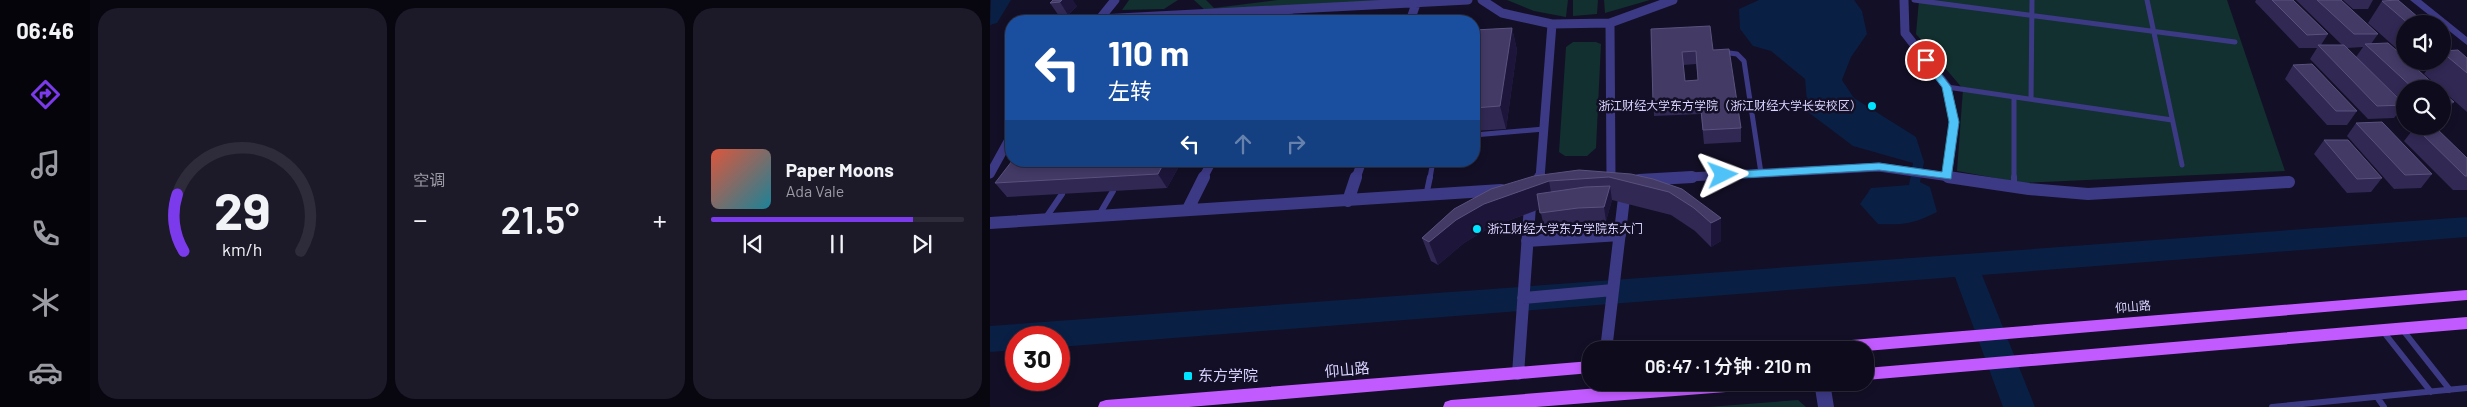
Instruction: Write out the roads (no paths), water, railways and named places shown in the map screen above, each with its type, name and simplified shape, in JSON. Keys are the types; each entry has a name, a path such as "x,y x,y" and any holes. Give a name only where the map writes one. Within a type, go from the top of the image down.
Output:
{"main road":[{"name":"仰山路","path":"1874,344 2467,295"},
{"path":"1874,373 2467,323"},
{"name":"仰山路","path":"1106,407 1518,374 1582,367"},
{"path":"1451,407 1651,391"}],"street":[{"path":"1102,15 1115,0"},
{"path":"1194,15 1468,0"},
{"path":"1482,0 1502,12 1552,24 1610,23 1673,0"},
{"path":"1904,0 1905,33 1947,87 1954,122 1947,177"},
{"path":"2415,0 2467,42"},
{"path":"1412,15 1416,4"},
{"path":"1287,15 1290,10"},
{"path":"1607,341 1624,198 1606,182 1610,23"},
{"path":"1518,374 1530,206 1539,188 1552,24"},
{"path":"990,174 1005,147"},
{"path":"1188,209 1209,167"},
{"path":"1348,201 1360,167"},
{"path":"1606,182 1879,167 2029,189 2088,194 2289,182"},
{"path":"990,223 1511,190"},
{"path":"1527,241 1620,235"},
{"path":"1523,298 1613,290"},
{"path":"1823,391 1826,407"}],"lane":[{"path":"1914,0 2235,42"},
{"path":"2031,99 2032,0"},
{"path":"2147,0 2182,165"},
{"path":"1712,52 1734,52 1742,55 1761,173"},
{"path":"1947,87 2172,120"},
{"path":"2014,97 2014,182"},
{"path":"1480,134 1544,129"},
{"path":"1426,196 1432,167"},
{"path":"1099,215 1113,191"},
{"path":"1045,219 1062,194"},
{"path":"2402,329 2450,390"},
{"path":"2382,330 2431,392"},
{"path":"2272,407 2467,388"},
{"path":"2376,397 2384,407"}],"water":[{"path":"1759,0 1854,0 1862,11 1867,34 1851,57 1842,80 1854,98 1916,137 1924,162 1920,182 1930,187 1937,212 1908,223 1878,224 1860,204 1871,188 1909,185 1913,163 1853,146 1808,112 1805,79 1771,51 1753,46 1740,29 1739,9"}],"waterway":[{"path":"990,19 1001,0"},
{"path":"990,339 1289,318 2467,227"},
{"path":"1965,267 2019,407"}],"place":[{"name":"浙江财经大学东方学院（浙江财经大学长安校区）","path":"1872,106"},
{"name":"浙江财经大学东方学院东大门","path":"1477,229"},
{"name":"东方学院","path":"1188,376"}]}
